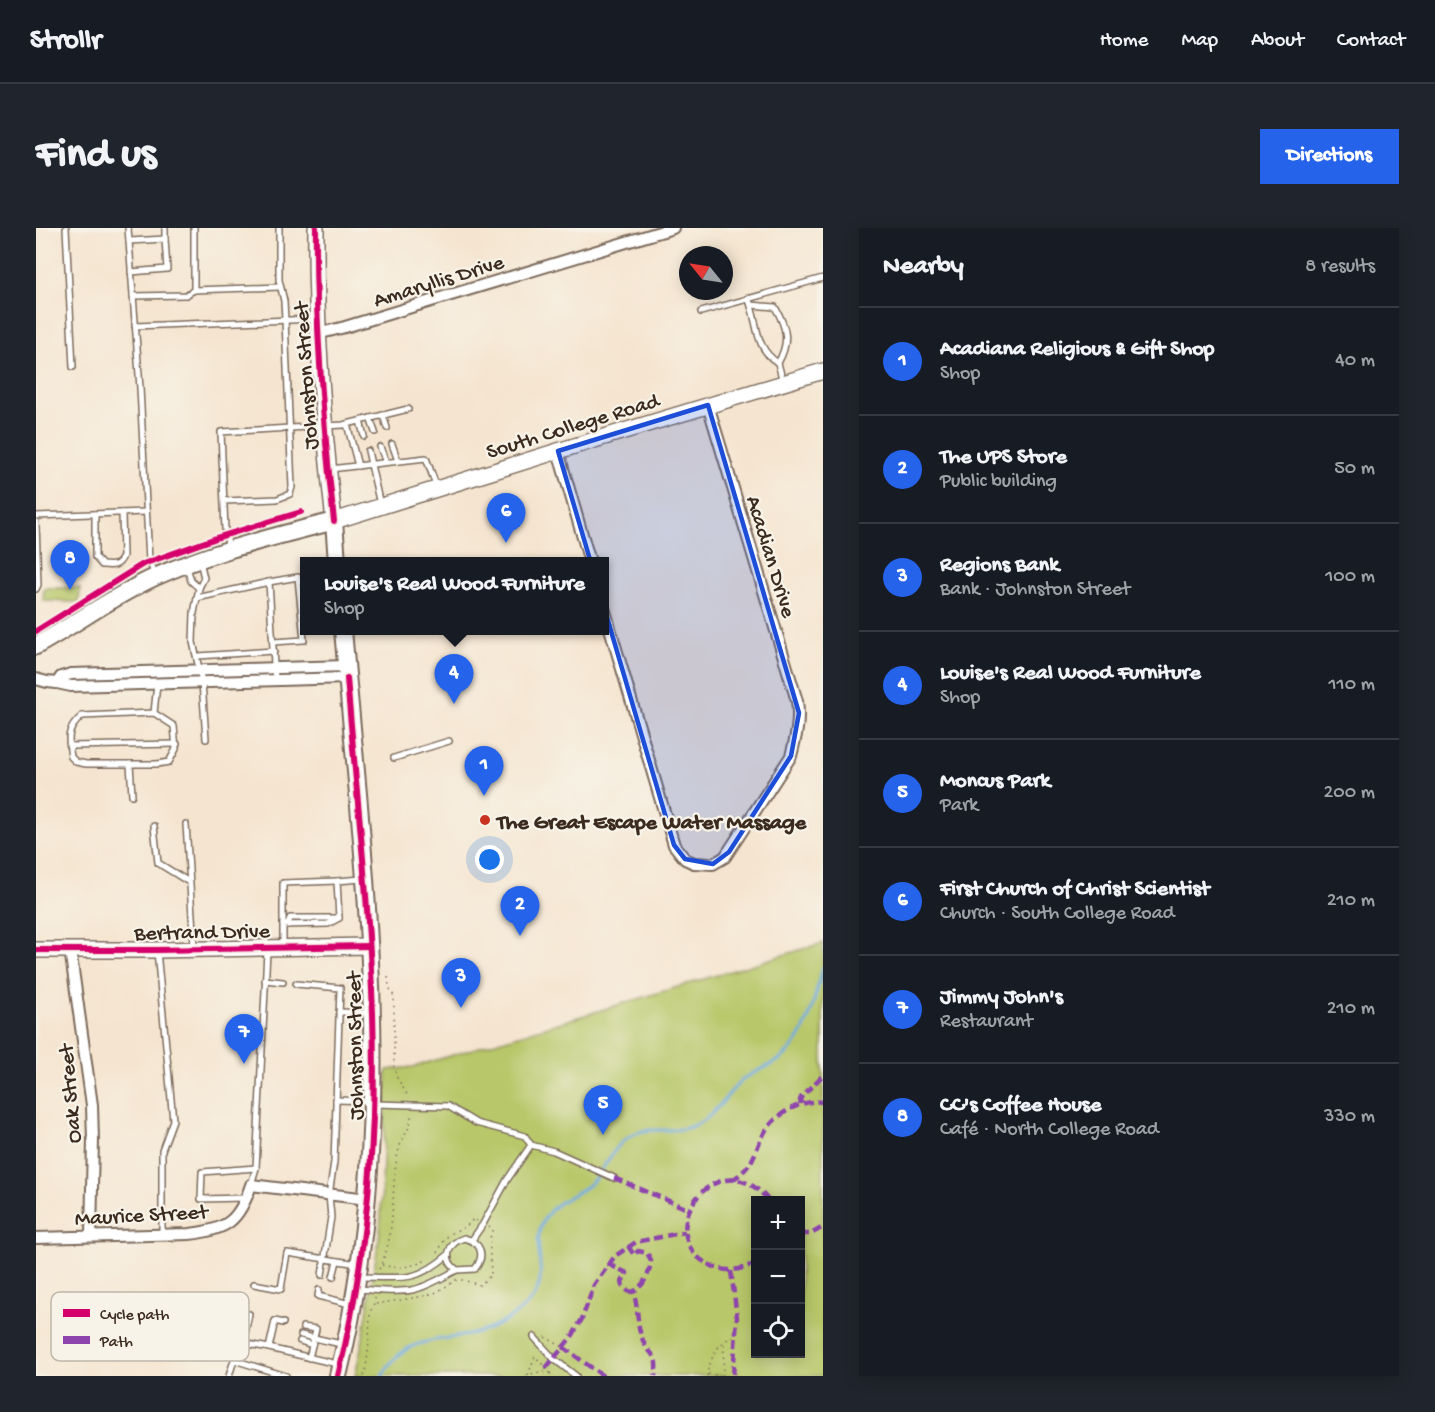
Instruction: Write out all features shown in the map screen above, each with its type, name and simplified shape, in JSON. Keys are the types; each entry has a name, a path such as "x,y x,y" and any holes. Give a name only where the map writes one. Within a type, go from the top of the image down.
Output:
{"main road":[{"name":"Johnston Street","path":"316,228 317,327 337,557"},
{"name":"South College Road","path":"334,521 823,371"},
{"path":"36,646 155,577 229,550 334,521"},
{"name":"Johnston Street","path":"340,1370 357,1284 368,1199 373,1103 373,1013 369,946 343,635"},
{"name":"Bertrand Drive","path":"36,950 369,946"}],"street":[{"name":"Amaryllis Drive","path":"317,327 345,327 673,228"},
{"name":"Acadian Drive","path":"609,625 677,852 694,863 713,864 729,852 791,756 799,713 708,405"},
{"path":"558,451 589,557"},
{"path":"57,683 61,676 71,674 200,669 275,668 346,672"},
{"path":"156,671 157,684"},
{"path":"36,679 71,686 275,681 346,672"},
{"name":"Oak Street","path":"70,949 92,1106 91,1236"},
{"path":"251,1185 368,1199"},
{"name":"Maurice Street","path":"36,1238 189,1234 220,1228 231,1222 238,1214 251,1185"}],"lane":[{"path":"66,228 74,367"},
{"path":"128,228 149,561 155,577"},
{"path":"131,272 167,269 165,228"},
{"path":"194,228 194,290"},
{"path":"224,501 276,499 290,494 292,488 285,320 280,287 279,228"},
{"path":"129,241 165,239"},
{"path":"701,312 823,278"},
{"path":"133,296 186,295 194,290 280,287"},
{"path":"748,298 756,331 766,356 778,363"},
{"path":"751,305 775,308 781,318 786,344 778,363 783,383"},
{"path":"135,326 285,320 317,327"},
{"path":"229,550 225,530 222,432 347,424 408,409"},
{"path":"383,415 387,428"},
{"path":"370,418 375,432"},
{"path":"360,421 364,436"},
{"path":"347,424 358,466"},
{"path":"392,444 398,461"},
{"path":"380,447 386,462"},
{"path":"368,451 381,506"},
{"path":"328,469 426,458 437,489"},
{"path":"36,516 146,512"},
{"path":"95,514 95,557 102,565 115,566 123,556 122,513"},
{"path":"36,522 38,585 36,589"},
{"path":"193,562 191,581 199,588"},
{"path":"193,562 204,578 199,588 194,613 194,642 202,682 206,739"},
{"path":"197,598 298,577 300,598"},
{"path":"269,582 275,681"},
{"path":"273,642 304,640 304,635"},
{"path":"198,656 274,651"},
{"path":"154,713 157,684"},
{"path":"154,713 174,726 177,744 169,762 86,764 76,762 71,758 68,736 74,723 82,716 154,713"},
{"path":"394,758 448,741"},
{"path":"69,746 177,744"},
{"path":"130,764 132,795"},
{"path":"186,824 194,948"},
{"path":"154,826 159,863 189,882"},
{"path":"283,947 286,925 283,883 364,879"},
{"path":"286,925 328,924 339,918 337,881"},
{"path":"251,1185 256,1168 267,947"},
{"path":"157,950 173,1120 162,1150 162,1234"},
{"path":"265,980 283,982"},
{"path":"296,984 340,988 334,1162 329,1195 331,1217 322,1275"},
{"path":"339,1012 373,1013"},
{"path":"336,1100 411,1106 448,1106 476,1123 525,1136 531,1145 554,1151 614,1178"},
{"path":"472,1240 507,1180 531,1145"},
{"path":"246,1198 201,1199 202,1172 256,1168"},
{"path":"254,1284 280,1289 287,1254 337,1261 357,1284 411,1290 427,1286 441,1276 457,1270 475,1269 482,1254 479,1245 472,1240 464,1238 456,1241 450,1247 448,1255 450,1264 457,1270"},
{"path":"319,1290 318,1296 329,1299 357,1284 423,1274 448,1255"},
{"path":"333,1277 337,1261"},
{"path":"329,1299 330,1292"},
{"path":"269,1348 275,1321 283,1323"},
{"path":"303,1327 316,1329 309,1358"},
{"path":"273,1328 282,1330"},
{"path":"272,1335 280,1337"},
{"path":"534,1337 554,1359 576,1376"},
{"path":"312,1345 301,1338 314,1338 345,1345"},
{"path":"249,1344 309,1358 340,1370"},
{"path":"229,1376 234,1361"},
{"path":"237,1361 286,1376"}],"path":[{"path":"380,1268 389,1242 398,1151 410,1127 411,1106 394,1067 394,996 389,987 388,977"},
{"path":"364,1376 369,1348 370,1314 375,1304"},
{"path":"724,1341 723,1376 707,1375 716,1351 724,1341 736,1336"},
{"path":"544,1337 563,1347"},
{"path":"527,1376 535,1356 555,1376"},
{"path":"527,1376 534,1373 550,1373"}],"highlighted area":[{"path":"708,405 799,713 791,756 729,852 713,864 685,859 674,845 558,451"}],"green space":[{"path":"44,588 80,588 79,602 43,601"},
{"path":"823,943 823,1376 355,1376 380,1232 387,1070 413,1067"}],"waterway":[{"path":"382,1376 401,1353 412,1347 483,1331 500,1324 521,1310 533,1298 539,1287 538,1239 541,1227 551,1210 591,1183 625,1139 639,1132 683,1129 698,1123 711,1114 745,1078 783,1057 792,1048 805,1027 823,967"}],"marked path":[{"path":"801,1104 802,1096 823,1075"},
{"path":"732,1180 750,1163 766,1130 777,1118 799,1105 823,1102"},
{"path":"614,1178 688,1209"},
{"path":"751,1265 734,1270 723,1269 712,1266 693,1252 686,1235 687,1216 696,1198 710,1186 728,1180 748,1184 763,1196"},
{"path":"805,1234 811,1234 823,1227"},
{"path":"546,1368 573,1335 582,1319 594,1285 615,1256 636,1242 685,1232"},
{"path":"628,1246 634,1255 638,1251 647,1253 651,1260 646,1279 633,1292"},
{"path":"608,1264 627,1273 622,1282 623,1286 633,1292 640,1332 644,1344 655,1358 655,1376"},
{"path":"731,1271 737,1317 733,1376"},
{"path":"563,1347 603,1376"}],"cycle path":[{"path":"316,228 320,374 334,521"},
{"path":"36,631 143,564 219,537 301,512"},
{"path":"338,1376 363,1242 371,1151 374,1060 371,972 347,678"},
{"path":"36,950 369,946"}],"place":[{"name":"First Church of Christ Scientist","path":"506,543"},
{"name":"CC's Coffee House","path":"70,590"},
{"name":"Louise's Real Wood Furniture","path":"454,704"},
{"name":"Acadiana Religious & Gift Shop","path":"484,796"},
{"name":"The Great Escape Water Massage","path":"485,820"},
{"name":"The UPS Store","path":"520,936"},
{"name":"Regions Bank","path":"461,1008"},
{"name":"Jimmy John's","path":"244,1064"},
{"name":"Moncus Park","path":"603,1135"}]}
